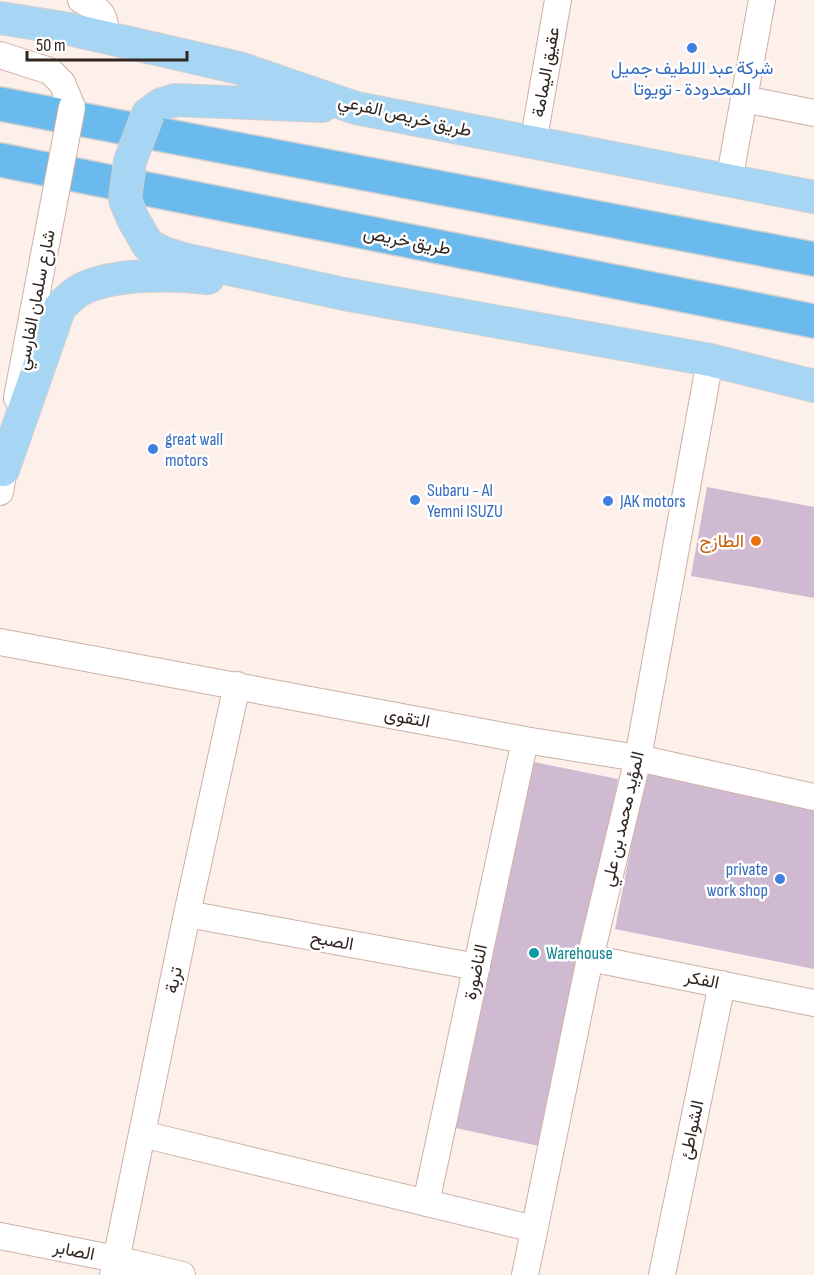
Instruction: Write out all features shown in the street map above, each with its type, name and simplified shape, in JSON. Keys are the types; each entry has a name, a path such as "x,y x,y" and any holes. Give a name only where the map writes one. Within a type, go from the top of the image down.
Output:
{"highway":[{"path":"0,104 814,259"},
{"name":"طريق خريص","path":"0,160 814,321"}],"main road":[{"name":"طريق خريص الفرعي","path":"0,18 69,29 259,74 356,108 814,197"},
{"path":"356,108 175,100 160,105 148,114 130,161 125,200 133,219 148,245 164,254 183,259 344,294 710,360 814,386"},
{"path":"2,481 60,307 79,290 105,280 190,276 344,294"}],"street":[{"path":"81,0 103,16 106,25 104,37"},
{"name":"عقيق اليمامة","path":"533,144 558,0"},
{"path":"729,181 762,0"},
{"name":"شارع سلمان الفارسي","path":"0,55 50,71 62,83 72,107 2,481"},
{"path":"744,99 814,112"},
{"name":"المؤيد محمد بن علي","path":"525,1275 590,958 638,758 710,360"},
{"name":"التقوى","path":"0,642 525,740 638,758 814,797"},
{"name":"تربة","path":"115,1267 187,914 237,685"},
{"name":"الناضورة","path":"426,1203 525,740"},
{"name":"الصبح","path":"187,914 477,967"},
{"name":"الفكر","path":"590,958 814,1003"},
{"name":"الشواطئ","path":"662,1275 722,984"},
{"path":"142,1134 534,1229"},
{"name":"الصابر","path":"0,1236 115,1267 182,1275"}],"building":[{"name":"الطازج","path":"707,487 814,507 814,598 691,576"},
{"name":"Warehouse","path":"524,760 618,779 544,1147 451,1127"},
{"path":"646,769 814,803 814,969 615,929"}],"place":[{"name":"شركة عبد اللطيف جميل المحدودة - تويوتا","path":"692,48"},
{"name":"great wall motors","path":"153,449"},
{"name":"Subaru - Al Yemni ISUZU","path":"415,500"},
{"name":"JAK motors","path":"608,501"},
{"name":"الطازج","path":"756,541"},
{"name":"private work shop","path":"780,879"},
{"name":"Warehouse","path":"534,953"}]}
